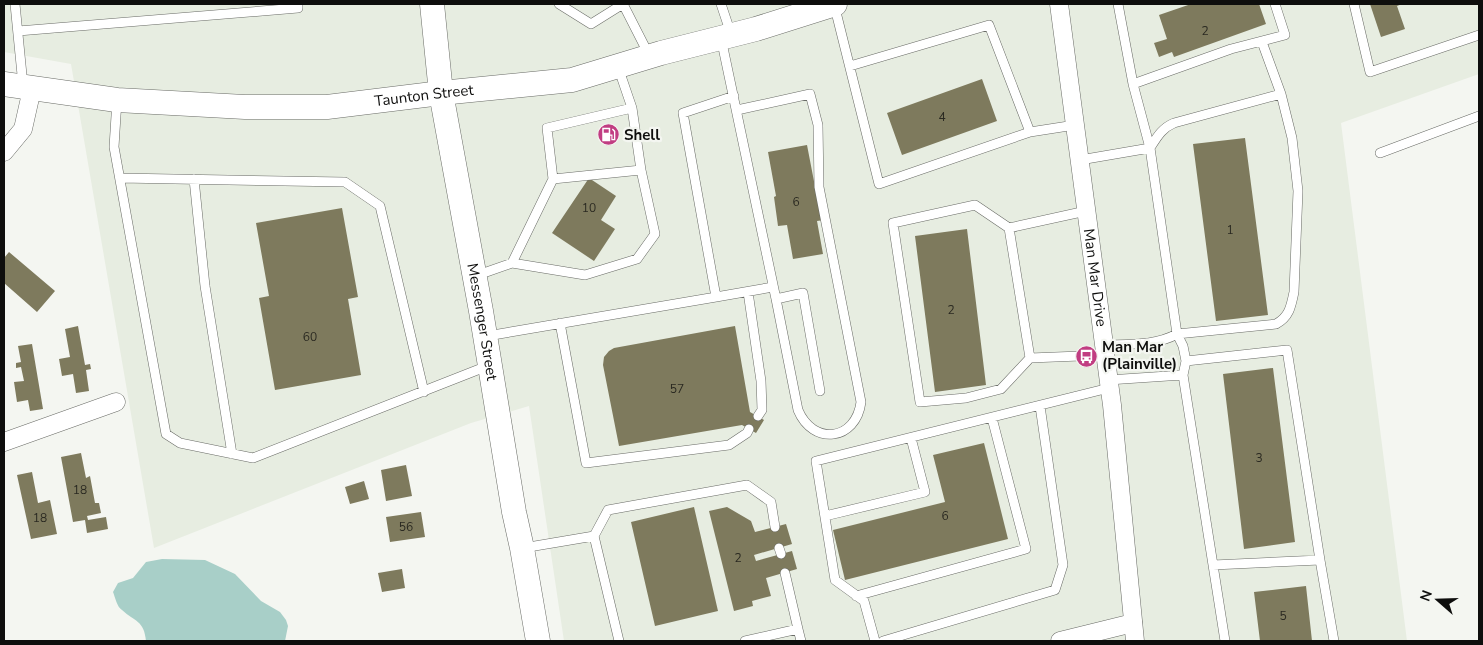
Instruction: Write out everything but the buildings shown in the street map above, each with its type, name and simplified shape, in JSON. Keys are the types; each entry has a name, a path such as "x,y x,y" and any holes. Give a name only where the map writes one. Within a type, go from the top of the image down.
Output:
{"main road":[{"name":"Messenger Street","path":"432,4 441,93 538,641"},
{"name":"Taunton Street","path":"20,87 117,100 245,107 327,107 572,80 835,4"}],"street":[{"name":"Man Mar Drive","path":"1059,4 1109,384 1136,641"},
{"path":"4,152 23,129 20,87"},
{"path":"4,442 116,402"},
{"path":"1060,641 1133,623"}],"lane":[{"path":"15,4 20,87"},
{"path":"18,32 298,8 298,4"},
{"path":"559,4 591,24 623,4 650,57"},
{"path":"721,4 734,96 798,410 808,427 818,432 833,434 848,429 860,412 861,402 819,187 818,125 810,94 737,110"},
{"path":"835,4 879,184 1030,132 1075,124"},
{"path":"1118,4 1133,84 1150,148 1177,334 1183,346 1186,362 1183,375 1225,641"},
{"path":"1133,84 1231,50 1285,35 1275,4"},
{"path":"1354,4 1370,72 1479,35"},
{"path":"850,66 989,25 1030,132"},
{"path":"1086,211 1009,228 976,206 893,223 920,402 966,398 1000,389 1030,358 1155,342 1166,340 1177,334 1276,324 1286,317 1294,292 1298,191 1292,138 1281,94 1262,42"},
{"path":"474,276 512,262 585,275 637,259 655,234 641,170 632,108 618,67"},
{"path":"1080,160 1150,148 1165,127 1174,123 1281,94"},
{"path":"716,297 683,112 734,96"},
{"path":"117,100 114,147 166,434 180,443 253,458 490,365"},
{"path":"512,262 553,179 547,128 632,108"},
{"path":"1380,153 1479,116"},
{"path":"553,179 641,170"},
{"path":"120,178 345,182 380,206 424,392"},
{"path":"194,179 205,286 232,454"},
{"path":"1009,228 1030,358"},
{"path":"485,336 773,287"},
{"path":"748,292 761,381 762,410 758,416"},
{"path":"776,299 803,292 820,391"},
{"path":"560,323 586,463 729,445 747,433 749,429"},
{"path":"1186,362 1286,350 1334,641"},
{"path":"875,641 864,601 835,580 816,461 1040,406 1109,384 1183,375"},
{"path":"883,641 1055,590 1063,565 1040,406"},
{"path":"856,596 1026,549 992,418"},
{"path":"825,516 925,492 911,438"},
{"path":"619,641 594,536 608,510 747,485 771,502 775,527"},
{"path":"522,548 594,536"},
{"path":"1213,566 1320,560"},
{"path":"785,573 801,641"},
{"path":"745,641 798,629"}],"shaded area":[{"path":"4,4 1479,4 1479,74 1341,123 1407,641 564,641 529,406 471,423 154,548 71,64 4,52"}],"water":[{"path":"162,559 205,560 235,574 261,601 280,612 286,620 288,626 285,641 146,641 141,625 120,609 113,592 118,583 133,578 146,562"}],"place":[{"name":"Shell","path":"608,135"},
{"name":"Man Mar (Plainville)","path":"1086,356"}]}
